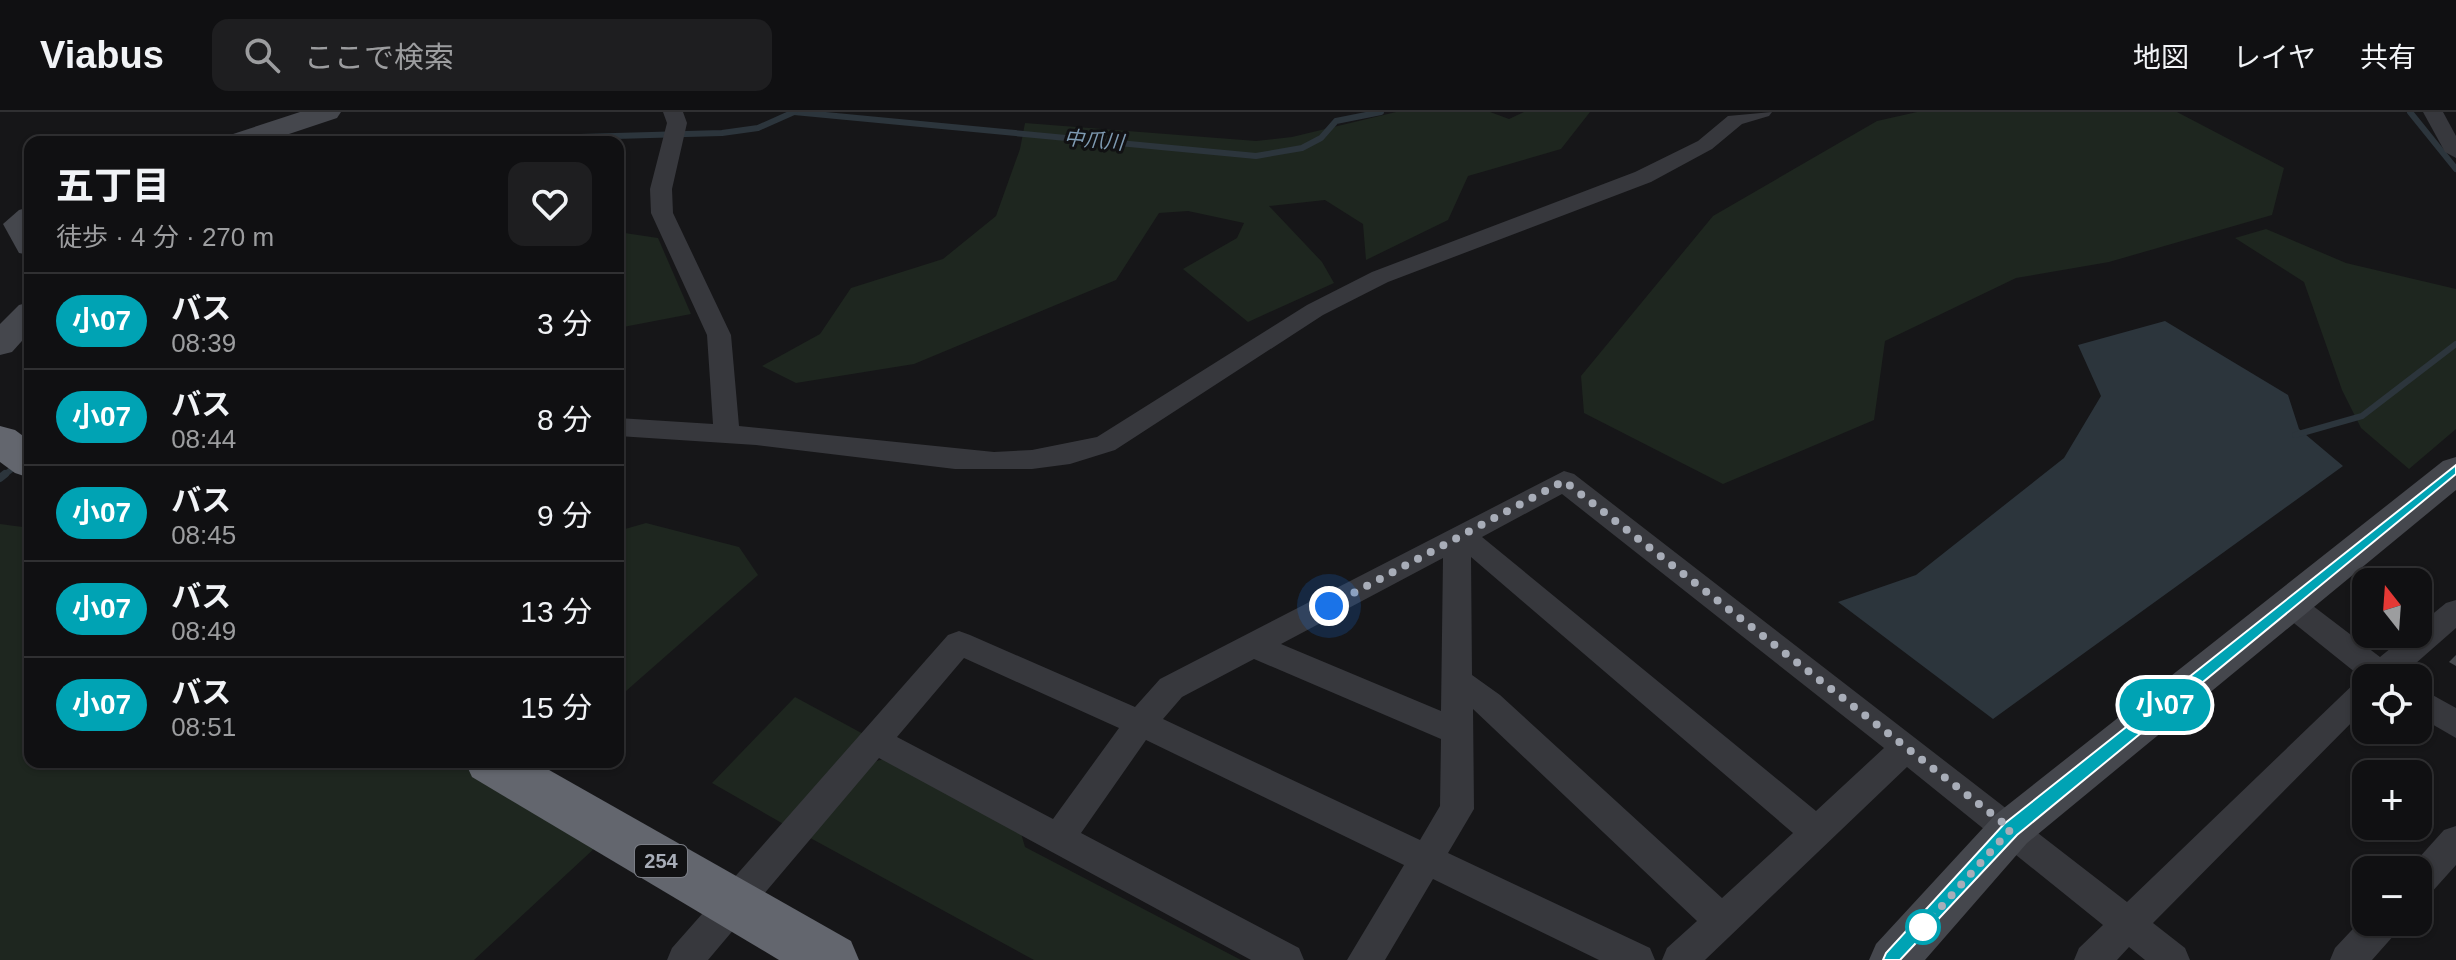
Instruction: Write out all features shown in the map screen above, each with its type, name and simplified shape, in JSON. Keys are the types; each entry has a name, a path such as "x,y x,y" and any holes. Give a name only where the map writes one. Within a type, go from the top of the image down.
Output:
{"highway":[{"path":"0,440 24,458"},
{"name":"254","path":"500,768 831,960"}],"street":[{"path":"255,136 327,112"},
{"path":"673,112 677,123 661,189 662,213 719,335 727,432"},
{"path":"624,427 727,432 1005,461 1076,455 1106,444 1315,310 1380,277 1643,177 1705,145 1728,116 1762,112"},
{"path":"2433,112 2441,122 2448,143 2456,152"},
{"path":"0,344 24,318"},
{"path":"1893,960 2011,829 2456,470"},
{"path":"1059,837 1140,723 1171,688 1564,481 2011,829 2172,960"},
{"path":"1365,960 1457,809 1457,539"},
{"path":"1457,539 1477,546 1816,832"},
{"path":"2290,604 2358,664"},
{"path":"2395,664 2456,611"},
{"path":"685,960 959,643 1140,723 1637,960"},
{"path":"1252,645 1458,732"},
{"path":"1455,679 1489,704 1720,919"},
{"path":"2092,960 2125,924 2352,703"},
{"path":"2432,709 2456,725"},
{"path":"874,740 1286,960"},
{"path":"1680,960 1720,919 1906,748"},
{"path":"2432,868 2456,841"},
{"path":"2348,960 2370,936"}],"shaded area":[{"path":"1396,112 1490,112 1509,119 1524,112 1590,112 1561,149 1468,176 1448,220 1366,260 1363,224 1325,200 1269,206 1322,262 1334,283 1248,322 1183,269 1237,238 1244,223 1188,211 1159,213 1116,280 914,364 796,383 762,366 820,334 851,288 943,259 996,216 1020,149 1025,123 1256,141 1292,137"},
{"path":"1917,112 2177,112 2284,168 2272,215 2109,262 2016,278 1885,341 1874,420 1723,484 1584,413 1581,376 1713,216 1877,121"},
{"path":"2266,229 2346,263 2456,289 2456,429 2409,469 2361,428 2342,390 2304,282 2235,238"},
{"path":"624,233 658,238 691,314 624,327"},
{"path":"2165,321 2288,395 2299,429 2343,466 1993,719 1838,602 1916,575 2064,458 2101,396 2078,345"},
{"path":"646,523 739,547 758,575 624,693 624,529"},
{"path":"0,524 24,527 24,768 465,768 597,846 474,960 0,960"},
{"path":"795,697 867,736 787,826 712,783"},
{"path":"884,759 1020,830 1025,847 1241,960 1034,960 803,834 862,765"}],"waterway":[{"name":"中爪川","path":"616,136 722,133 758,128 794,112 1256,156 1302,148 1321,138 1336,121 1381,112"},
{"path":"2410,112 2456,169"},
{"path":"2295,435 2362,416 2456,344"},
{"name":"中爪川","path":"3,476 24,460"},
{"name":"中爪川","path":"0,478 5,474"}],"bus line":[{"name":"小07","path":"1893,960 2011,829 2456,470"}],"route":[{"path":"1329,606 1564,481 2011,829 1923,927"}]}
